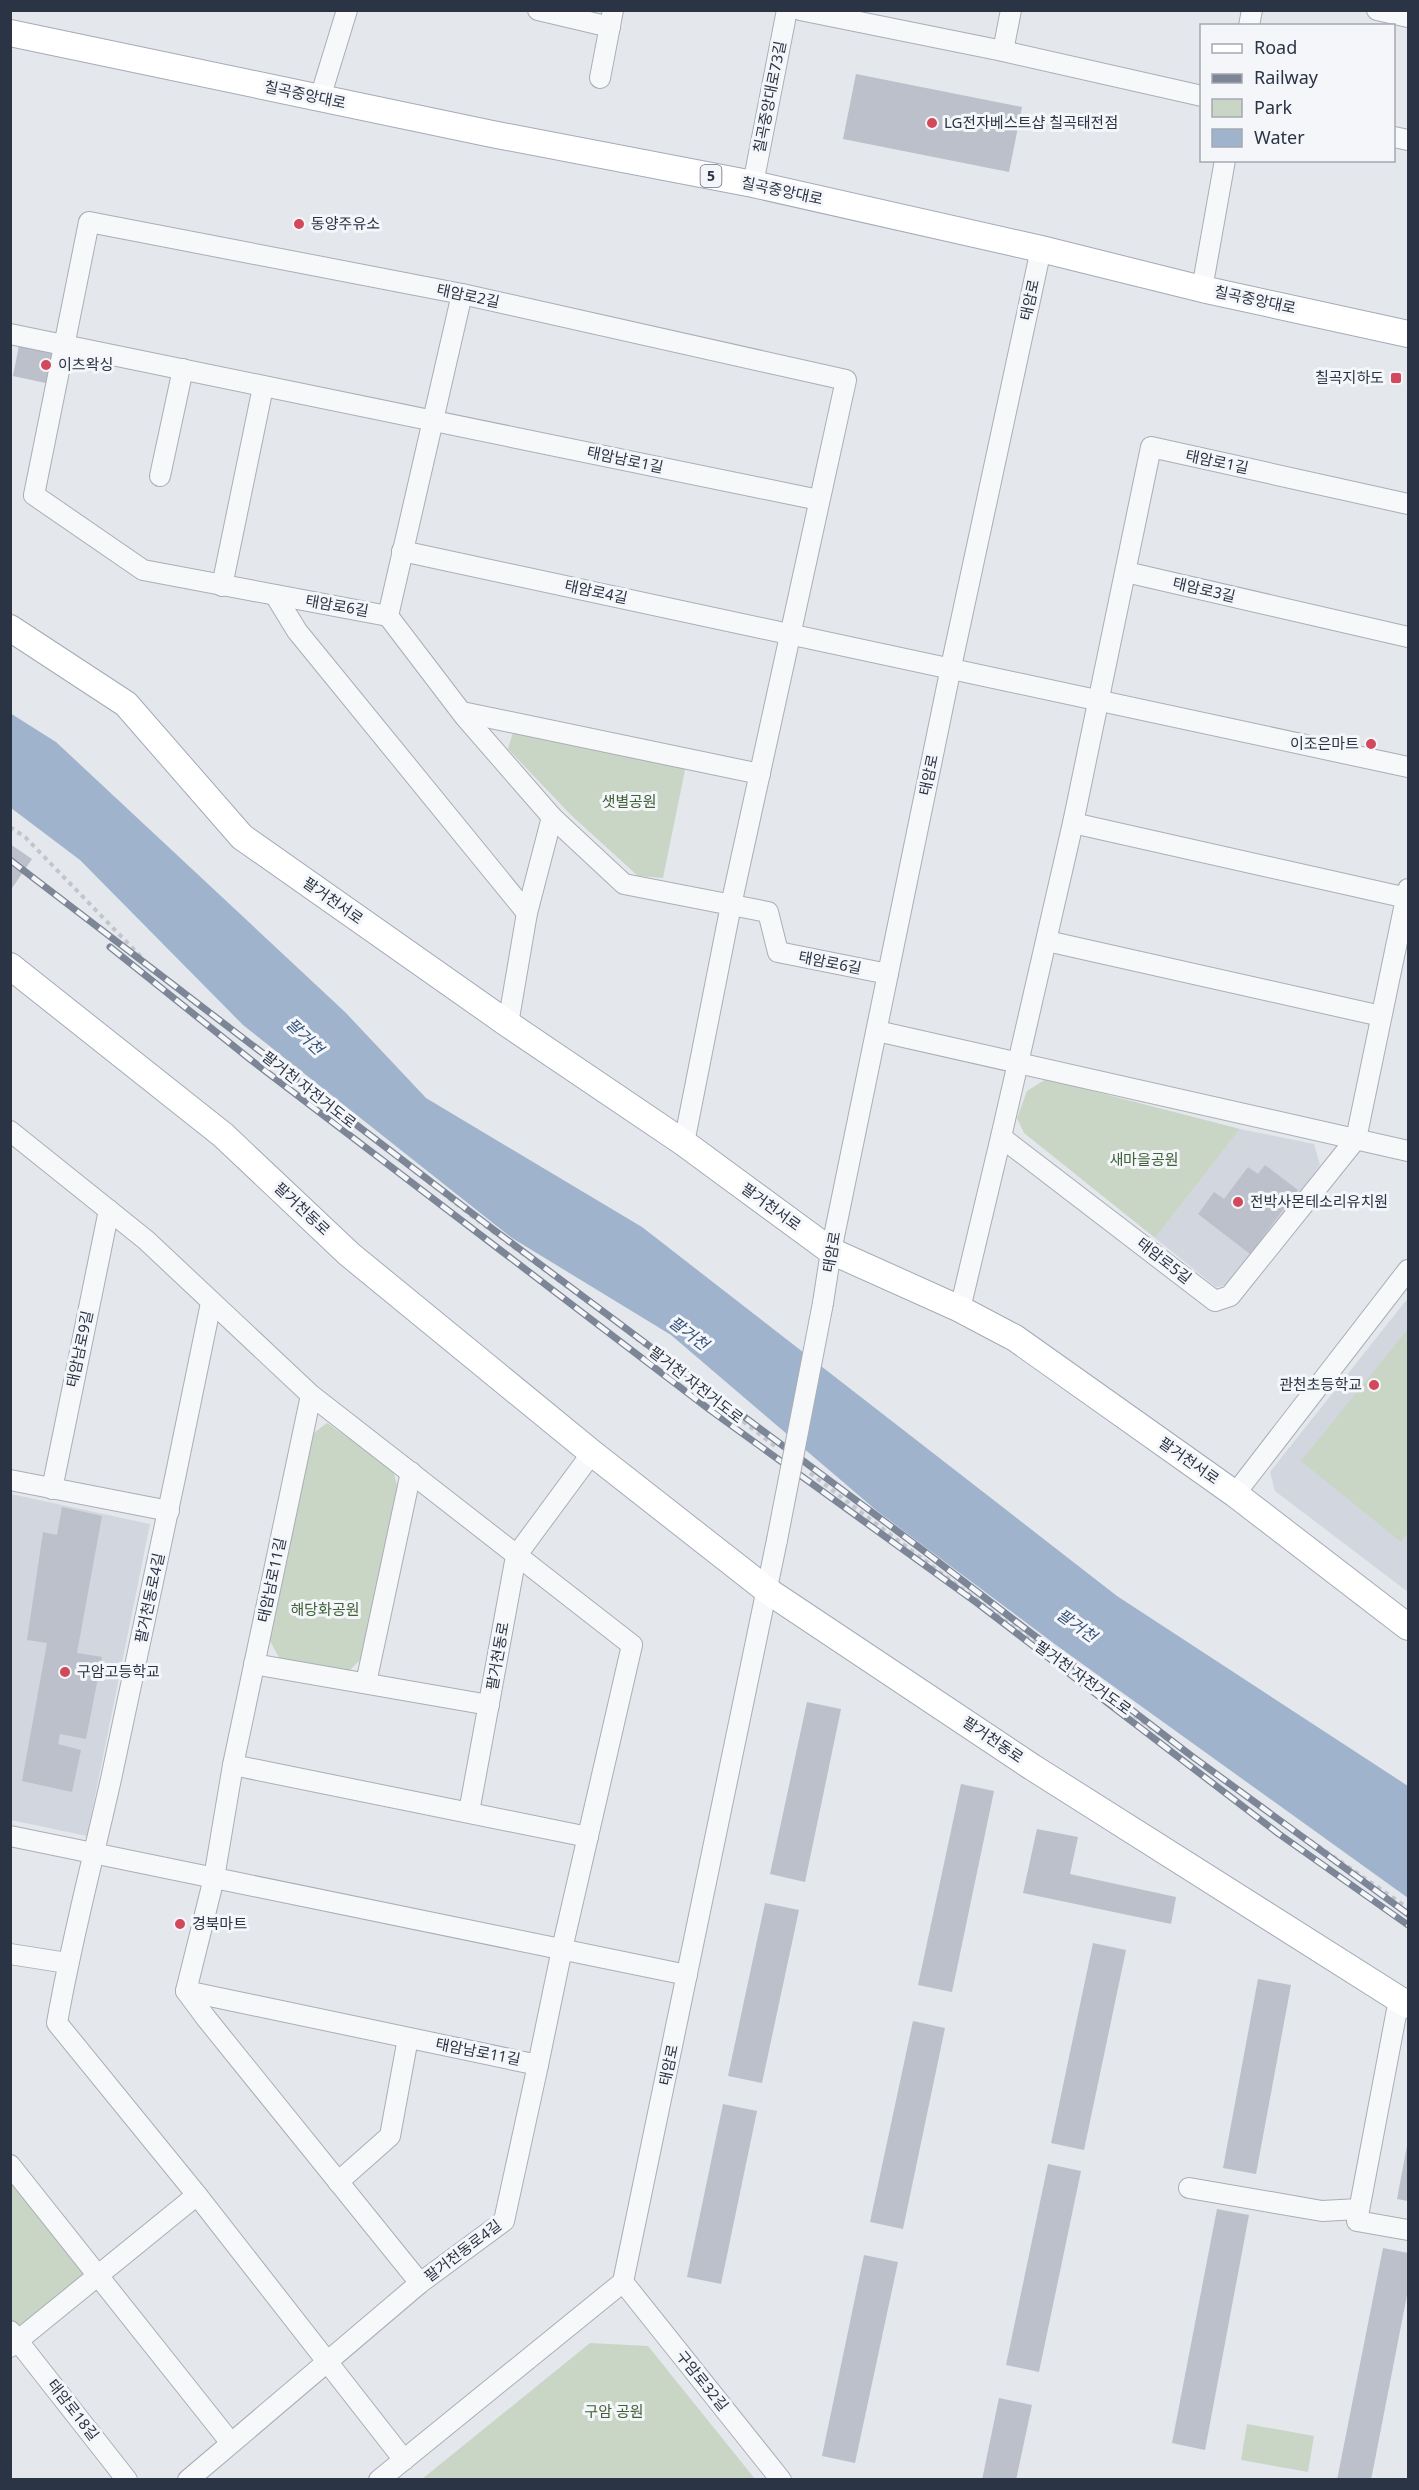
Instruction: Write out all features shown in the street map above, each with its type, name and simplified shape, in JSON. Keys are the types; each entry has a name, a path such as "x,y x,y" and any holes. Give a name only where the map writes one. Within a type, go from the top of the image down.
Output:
{"main road":[{"name":"칠곡중앙대로","path":"10,33 320,98 753,184 1041,249 1202,289 1408,334"},
{"name":"팔거천서로","path":"10,628 126,704 242,837 508,1024 684,1143 831,1251 960,1309 1015,1338 1235,1494 1408,1627"},
{"name":"팔거천동로","path":"10,966 223,1135 349,1254 592,1454 768,1591 1032,1767 1404,2002"}],"street":[{"path":"320,98 346,10"},
{"path":"538,10 612,19 600,78"},
{"name":"칠곡중앙대로73길","path":"753,184 787,10"},
{"path":"800,10 1003,51 1200,96"},
{"path":"1003,51 1011,10"},
{"path":"1377,10 1408,17"},
{"path":"1202,289 1225,162"},
{"name":"태암로2길","path":"65,345 89,222 462,294 846,380 819,500"},
{"name":"태암로","path":"623,2282 768,1591 831,1251 951,667 1041,249"},
{"path":"388,616 431,420 462,294"},
{"name":"태암남로1길","path":"10,334 819,500"},
{"name":"태암로6길","path":"65,345 34,495 143,570 388,616 462,712 552,818 624,884 768,912 778,952 888,974"},
{"path":"160,476 183,369"},
{"path":"222,586 263,387"},
{"name":"태암로1길","path":"1126,572 1151,447 1408,504"},
{"path":"684,1143 731,905 819,500"},
{"name":"태암로4길","path":"402,551 951,667"},
{"path":"960,1309 1020,1062 1126,572"},
{"name":"태암로3길","path":"1126,572 1408,637"},
{"path":"276,595 297,631 527,913"},
{"path":"951,667 1408,767"},
{"path":"462,712 760,774"},
{"path":"508,1024 527,913 552,818"},
{"path":"1073,824 1408,893"},
{"name":"태암로5길","path":"1001,1137 1215,1301 1230,1296 1356,1139 1408,893"},
{"path":"1047,941 1381,1016"},
{"path":"877,1031 1408,1151"},
{"path":"12,1139 57,1167 146,1240 311,1395 516,1556"},
{"name":"태암남로9길","path":"52,1489 109,1210"},
{"path":"1235,1494 1408,1270"},
{"name":"팔거천동로4길","path":"211,1303 169,1511 94,1853 67,1963 57,2023 197,2195 404,2460"},
{"name":"태암남로11길","path":"311,1395 233,1765 214,1878 186,1991 538,2065 562,1949 632,1645 516,1556"},
{"name":"팔거천동로","path":"469,1812 516,1556 592,1454"},
{"path":"366,1683 411,1472"},
{"path":"10,1480 169,1511"},
{"name":"팔거천동로","path":"254,1664 489,1705"},
{"path":"233,1765 588,1837"},
{"path":"10,1836 687,1975"},
{"path":"10,1954 67,1963"},
{"path":"186,1991 420,2283"},
{"path":"1404,2002 1357,2221 1408,2230"},
{"path":"338,2182 390,2136 408,2038"},
{"name":"팔거천동로4길","path":"195,2474 420,2283 504,2221 538,2065"},
{"path":"10,2165 231,2443"},
{"path":"1189,2188 1322,2211 1359,2209"},
{"path":"13,2339 98,2275 197,2195"},
{"path":"379,2480 623,2282"},
{"name":"구암로32길","path":"623,2282 781,2480"},
{"name":"태암로18길","path":"13,2339 127,2480"}],"path":[{"name":"팔거천 자전거도로","path":"10,827 25,837 145,961 412,1170 619,1325 779,1449"},
{"name":"팔거천 자전거도로","path":"807,1471 891,1536 1216,1776 1408,1908"}],"shaded area":[{"name":"전박사몬테소리유치원","path":"1240,1129 1314,1144 1320,1165 1230,1285 1216,1287 1155,1238"},
{"name":"관천초등학교","path":"1408,1298 1408,1592 1275,1491 1270,1472"},
{"name":"구암고등학교","path":"11,1494 150,1524 87,1836 11,1820"}],"green space":[{"name":"샛별공원","path":"514,729 686,765 663,878 638,876 571,815 508,749"},
{"name":"새마을공원","path":"1046,1079 1240,1129 1155,1238 1024,1133 1017,1118 1027,1091"},
{"path":"1408,1329 1408,1533 1401,1542 1301,1461"},
{"name":"해당화공원","path":"327,1423 393,1469 397,1486 365,1655 348,1672 280,1659 270,1641 311,1435"},
{"path":"10,2175 88,2273 19,2333 11,2322"},
{"name":"구암 공원","path":"590,2343 648,2346 755,2479 422,2479"},
{"path":"1247,2424 1314,2436 1308,2472 1241,2460"}],"water":[{"name":"팔거천","path":"10,713 56,742 345,1012 426,1098 642,1227 1117,1596 1408,1786 1408,1898 1056,1645 877,1511 671,1335 512,1238 243,1025 80,860 11,808"}],"building":[{"name":"LG전자베스트샵 칠곡태전점","path":"856,74 1022,107 1009,172 843,139"},
{"path":"20,340 48,346 55,357 50,384 13,376"},
{"path":"10,844 32,859 10,891"},
{"path":"1265,1165 1298,1190 1250,1254 1198,1214 1214,1192 1224,1199 1248,1167 1258,1174"},
{"path":"62,1507 102,1516 77,1653 102,1657 86,1739 60,1734 58,1744 81,1750 72,1792 22,1781 47,1643 27,1640 43,1532 57,1535"},
{"path":"807,1702 841,1709 805,1882 770,1874"},
{"path":"961,1784 994,1791 952,1992 918,1985"},
{"path":"1037,1829 1078,1837 1070,1874 1176,1897 1171,1924 1023,1893"},
{"path":"765,1903 799,1910 762,2083 728,2076"},
{"path":"1093,1943 1126,1950 1084,2150 1051,2143"},
{"path":"1258,1979 1291,1985 1256,2174 1223,2168"},
{"path":"913,2021 945,2028 903,2229 870,2222"},
{"path":"723,2104 757,2111 721,2284 687,2277"},
{"path":"1408,2146 1408,2201 1397,2199"},
{"path":"1048,2164 1081,2171 1039,2372 1006,2365"},
{"path":"1217,2209 1249,2215 1205,2450 1172,2443"},
{"path":"1383,2248 1408,2253 1408,2290 1371,2480 1337,2480"},
{"path":"864,2255 898,2262 855,2463 822,2456"},
{"path":"999,2398 1032,2405 1016,2480 982,2480"}],"railway":[{"path":"10,860 494,1230 924,1551 1193,1757 1408,1914"},
{"path":"110,947 251,1060 710,1410 977,1603 1279,1834 1408,1925"}],"place":[{"name":"LG전자베스트샵 칠곡태전점","path":"932,123"},
{"name":"동양주유소","path":"299,224"},
{"name":"이츠왁싱","path":"46,365"},
{"name":"칠곡지하도","path":"1396,378"},
{"name":"이조은마트","path":"1371,744"},
{"name":"전박사몬테소리유치원","path":"1238,1202"},
{"name":"관천초등학교","path":"1374,1385"},
{"name":"구암고등학교","path":"65,1672"},
{"name":"경북마트","path":"180,1924"}]}
